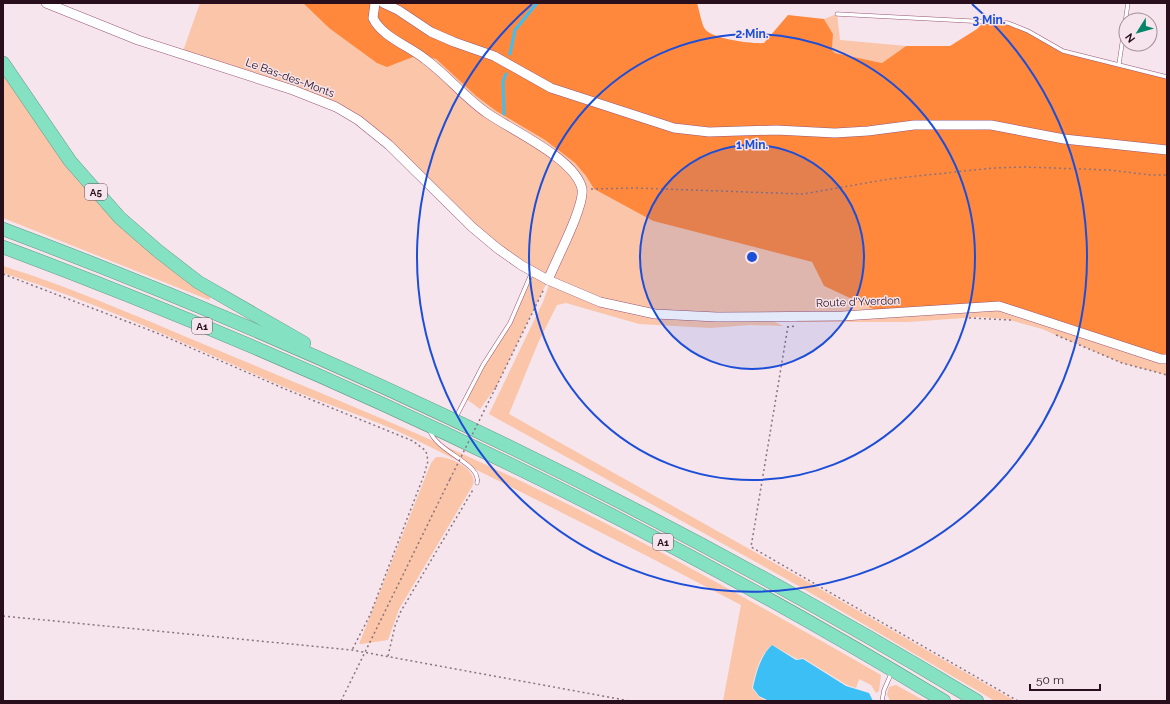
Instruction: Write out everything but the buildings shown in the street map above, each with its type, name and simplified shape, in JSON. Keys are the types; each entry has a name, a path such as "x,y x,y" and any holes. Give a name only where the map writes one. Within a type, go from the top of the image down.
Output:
{"highway":[{"name":"A5","path":"3,63 70,161 102,199 139,235 177,266 215,292 365,378"},
{"name":"A1","path":"3,230 206,309 455,419 583,482 713,550 830,615 977,701"},
{"name":"A1","path":"3,247 140,300 259,350 429,426 638,529 785,608 944,701"}],"street":[{"name":"Le Bas-des-Monts","path":"46,3 132,38 293,90 336,107 358,120 389,145 472,227 497,248 548,280"},
{"path":"375,3 372,13 378,27 426,59 487,113 542,147 565,164 576,176 582,190 579,207 548,280"},
{"path":"383,3 398,10 431,32 494,56 551,88 674,128 709,132 776,130 849,132 914,125 976,124 1009,128 1064,139 1167,150"},
{"name":"Route d'Yverdon","path":"548,280 600,302 655,314 696,317 884,314 999,306 1161,359 1167,359"}],"lane":[{"path":"1119,64 1128,3"},
{"path":"837,14 1008,23 1028,31 1063,51 1167,77"},
{"path":"455,419 482,364 510,323 532,271"},
{"path":"429,426 434,439 439,446 474,470 478,476 477,483"},
{"path":"882,701 884,690 893,671"}],"path":[{"path":"582,190 636,188 803,194 889,179 993,168 1025,167 1109,170 1151,175 1167,175"},
{"path":"3,274 157,333 285,389 413,441 426,451 428,461 424,475 370,614 352,650"},
{"path":"341,701 548,280"},
{"path":"789,316 751,547 1018,701"},
{"path":"964,318 1006,319 1017,322"},
{"path":"787,327 800,326"},
{"path":"1055,335 1122,363 1167,375"},
{"path":"388,656 395,626 402,611 477,483"},
{"path":"3,616 352,650 630,701"}],"shaded area":[{"path":"200,3 303,3 329,28 395,64 416,56 436,59 476,96 496,111 545,140 575,163 586,176 594,189 653,221 812,262 824,286 884,314 843,316 636,311 548,280 496,387 480,409 465,398 505,330 532,271 521,265 351,116 182,54"},
{"path":"303,3 697,3 705,29 715,36 742,42 764,43 788,15 824,19 833,34 832,50 835,53 882,63 906,46 950,46 977,29 984,22 1008,23 1028,31 1063,52 1167,77 1167,357 999,304 884,314 824,286 812,262 653,221 594,189 586,176 575,163 545,140 496,111 476,96 436,59 416,56 387,67 377,63 329,28"},
{"path":"837,14 840,40 906,46 882,63 835,53 832,50 833,34 824,19"},
{"path":"3,73 61,157 100,205 211,296 209,300 3,218"},
{"path":"3,266 122,310 383,419 454,450 571,505 749,600 881,675 879,691 876,693 871,685 859,679 856,688 847,685 803,658 797,659 772,645 764,653 761,659 756,670 752,688 759,697 767,701 723,701 741,605 578,521 397,431 275,383 106,310 38,284 3,273"},
{"path":"549,285 615,310 648,317 747,320 775,322 783,326 750,325 710,328 639,324 566,303 557,305 538,343 509,414 815,586 1015,701 995,701 790,581 489,414 543,302"},
{"path":"999,308 1167,361 1167,375 1122,363 1042,329 1006,319 978,317 908,322 797,322 797,320"},
{"path":"436,457 442,457 455,461 462,465 471,474 473,485 399,609 388,640 359,644 431,463"},
{"path":"896,685 925,701 890,701 887,694 889,687"}],"water":[{"path":"772,645 796,660 803,659 846,686 869,693 873,701 769,701 759,696 753,688 756,676 762,659"}],"waterway":[{"path":"510,54 515,30 537,3"},
{"path":"504,114 503,81 506,74"}]}
